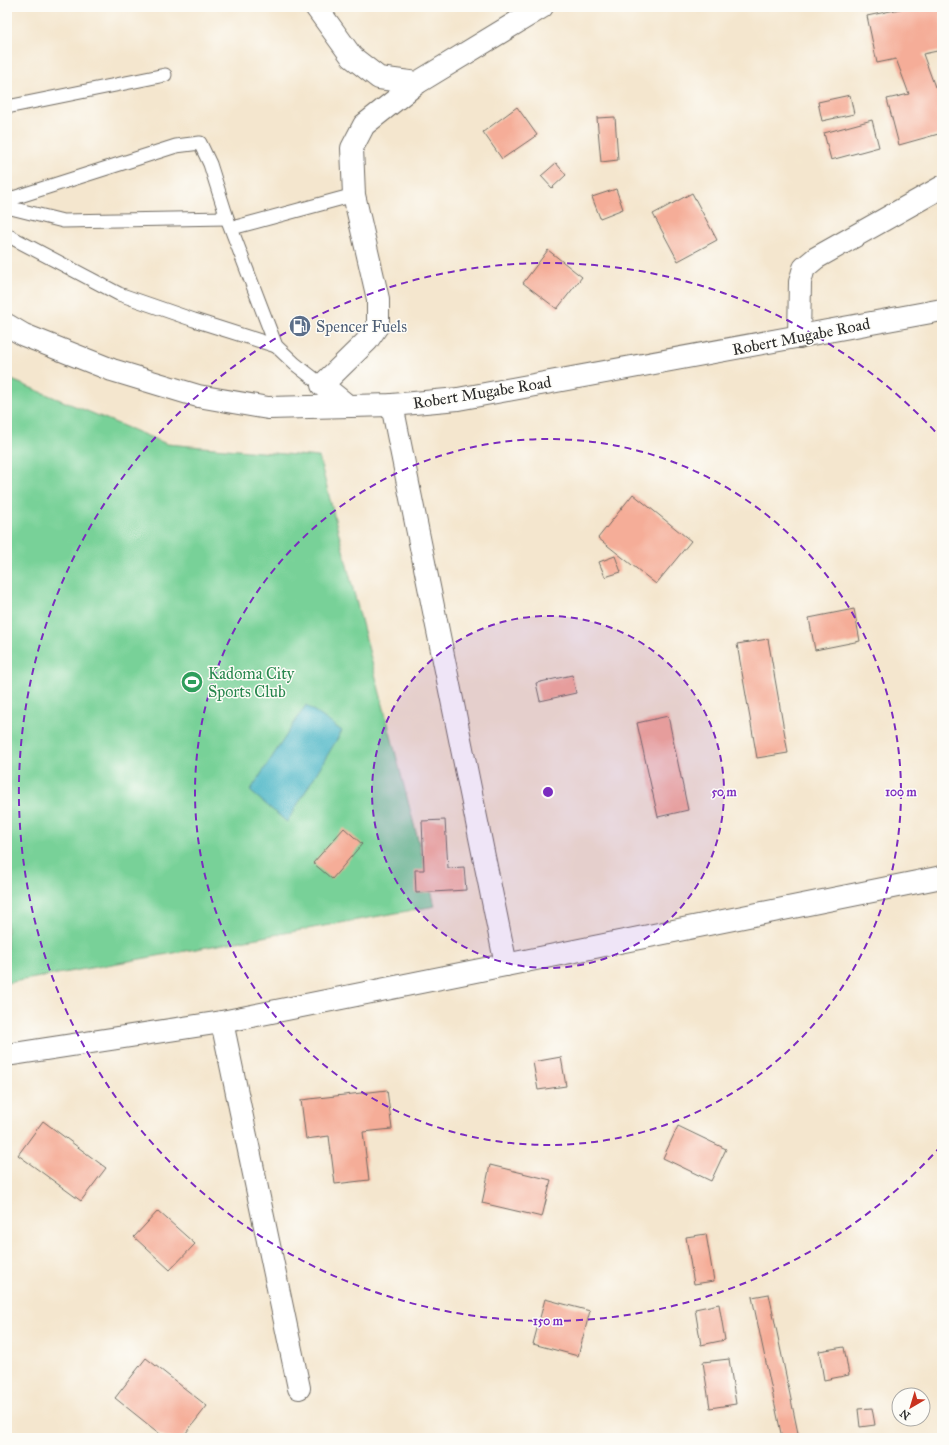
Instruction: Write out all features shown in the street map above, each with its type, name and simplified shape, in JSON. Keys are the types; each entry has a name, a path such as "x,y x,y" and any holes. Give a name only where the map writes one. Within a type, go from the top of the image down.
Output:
{"street":[{"path":"316,7 352,57 374,74 380,78 416,83"},
{"path":"348,406 322,385 367,341 378,325 378,299 354,195 352,148 364,125 416,83 542,7"},
{"path":"799,337 800,282 804,268 816,258 942,187"},
{"name":"Robert Mugabe Road","path":"7,324 24,335 112,370 198,396 268,408 392,405 458,399 942,310"},
{"path":"392,405 506,965"},
{"path":"7,1055 222,1022 942,878"},
{"path":"222,1022 299,1388"}],"lane":[{"path":"7,107 165,75"},
{"path":"7,200 176,146 200,143 210,164 229,223 276,346 295,364 322,385"},
{"path":"7,207 64,221 229,223 354,195"},
{"path":"7,235 119,294 276,346"}],"green space":[{"name":"Kadoma City Sports Club","path":"7,378 167,444 319,457 435,906 7,983"}],"water":[{"path":"306,705 342,731 287,822 250,791"}],"building":[{"path":"909,7 941,7 942,50 923,54 935,87 942,85 942,133 899,145 887,99 909,94 896,59 877,63 867,16"},
{"path":"850,95 854,114 822,121 818,102"},
{"path":"517,107 537,135 502,159 483,132"},
{"path":"615,117 618,160 601,162 597,118"},
{"path":"872,120 879,147 831,160 824,133"},
{"path":"556,163 566,175 552,188 541,176"},
{"path":"616,189 623,209 600,218 592,197"},
{"path":"692,193 717,240 678,261 653,214"},
{"path":"548,250 582,277 557,309 523,283"},
{"path":"633,494 691,541 656,584 598,538"},
{"path":"615,556 621,572 605,577 599,562"},
{"path":"854,609 860,641 815,650 809,618"},
{"path":"768,639 788,753 757,758 737,644"},
{"path":"572,675 576,693 540,701 536,683"},
{"path":"668,716 688,810 658,817 637,723"},
{"path":"445,820 448,868 464,867 466,890 416,893 415,870 424,870 422,821"},
{"path":"344,828 362,844 332,879 313,863"},
{"path":"561,1057 566,1086 538,1090 533,1062"},
{"path":"387,1090 392,1129 363,1132 369,1180 335,1184 329,1136 306,1139 301,1100"},
{"path":"43,1121 106,1168 81,1201 18,1155"},
{"path":"678,1126 726,1149 711,1181 663,1158"},
{"path":"490,1165 551,1180 542,1217 482,1203"},
{"path":"158,1211 195,1244 170,1270 134,1237"},
{"path":"706,1234 714,1281 694,1284 686,1237"},
{"path":"769,1294 799,1438 782,1438 752,1297"},
{"path":"545,1299 590,1311 578,1356 533,1344"},
{"path":"719,1304 725,1340 701,1345 695,1309"},
{"path":"844,1347 849,1375 824,1380 819,1351"},
{"path":"146,1358 207,1406 182,1438 165,1438 115,1398"},
{"path":"729,1359 736,1404 710,1408 703,1362"},
{"path":"872,1408 875,1425 860,1427 858,1409"}],"place":[{"name":"Spencer Fuels","path":"300,326"},
{"name":"Kadoma City Sports Club","path":"192,682"}]}
